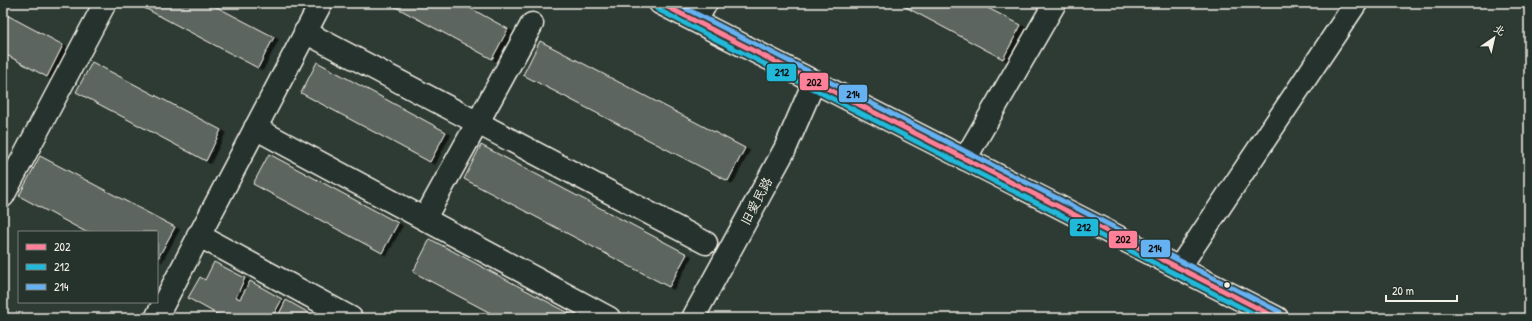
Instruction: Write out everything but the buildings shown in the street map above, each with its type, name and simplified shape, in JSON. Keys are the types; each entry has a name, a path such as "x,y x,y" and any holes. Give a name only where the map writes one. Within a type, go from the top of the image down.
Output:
{"street":[{"path":"3,196 105,3"},
{"path":"156,318 198,235 321,3"},
{"path":"660,3 701,12 814,82 1277,318"},
{"path":"965,159 1055,3"},
{"path":"1178,268 1356,3"},
{"path":"425,218 532,24"},
{"path":"305,32 706,243"},
{"name":"旧爱民路","path":"693,318 785,149 814,82"},
{"path":"255,128 609,318"},
{"path":"198,235 349,317"}],"transit line":[{"name":"202","path":"660,3 1277,318"},
{"name":"214","path":"675,3 1280,312"},
{"name":"212","path":"657,9 1262,318"}]}
